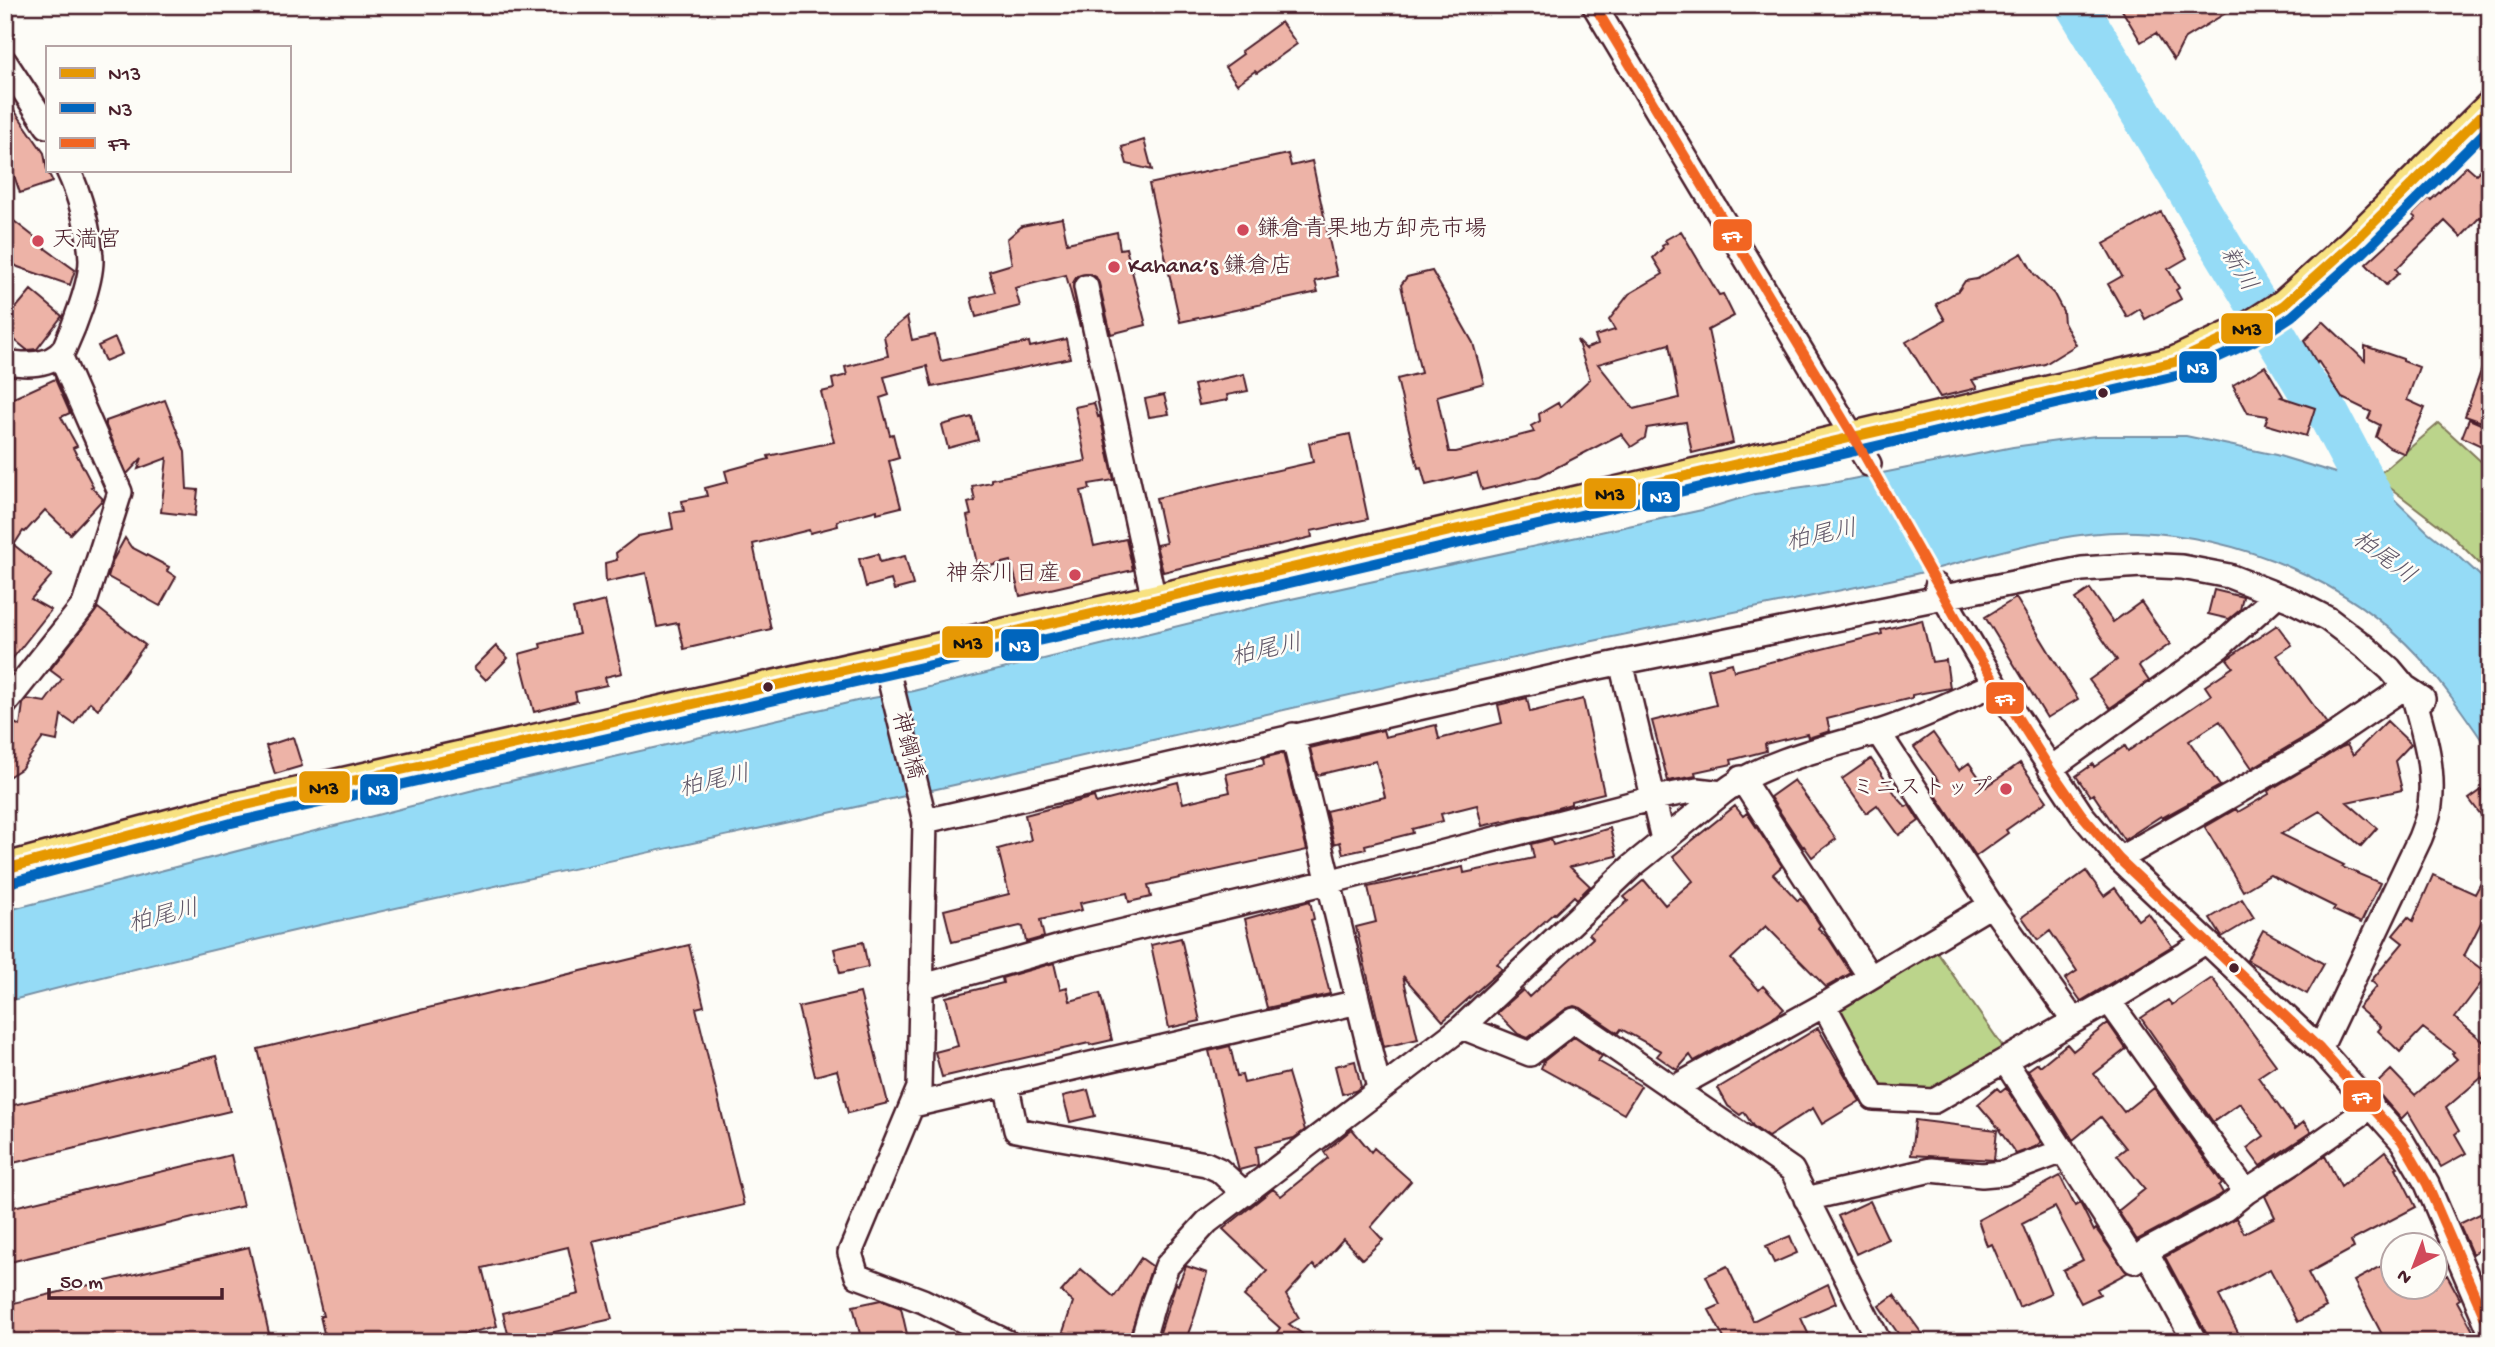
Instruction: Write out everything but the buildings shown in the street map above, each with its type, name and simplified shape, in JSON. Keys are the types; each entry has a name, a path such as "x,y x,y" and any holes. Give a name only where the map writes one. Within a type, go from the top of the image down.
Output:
{"main road":[{"path":"5,869 228,809 524,740 888,673 1154,600 1862,451 2175,362 2248,328 2284,304 2353,243 2490,107"}],"street":[{"path":"1594,5 1862,451"},
{"path":"5,62 46,124"},
{"path":"5,362 46,362 60,355 80,310 91,262 82,209 69,172"},
{"path":"1086,287 1154,600"},
{"path":"5,704 84,606 120,492 60,355"},
{"path":"923,814 1293,735 1939,589 2082,569 2141,565 2182,567 2229,576 2328,619 2390,669 2414,693 2431,772 2430,806 2420,838 2320,1049"},
{"path":"1939,589 1995,684 2082,815 2119,859 2320,1049 2402,1142 2416,1163 2490,1331"},
{"path":"2050,769 2219,647 2277,595"},
{"path":"1621,662 1663,839"},
{"name":"神鋼橋","path":"888,673 923,814 919,1088 850,1253 856,1276 923,1301 1007,1342"},
{"path":"1142,1342 1167,1266 1207,1222 1462,1027 1663,839 1741,778 1843,741 1878,732 1995,684"},
{"path":"2119,859 2317,747 2359,720 2414,693"},
{"path":"1878,732 1992,905 2074,1021"},
{"path":"1293,735 1379,1088"},
{"path":"1741,778 1870,977"},
{"path":"920,987 1074,943 1328,883 1654,798 1697,790 1722,793"},
{"path":"1674,1088 1824,1005 1992,905"},
{"path":"1824,1005 1874,1098 1934,1101 2109,1002 2205,942"},
{"path":"913,1105 1358,1002"},
{"path":"2109,1002 2246,1192"},
{"path":"1462,1027 1530,1054 1574,1020 1792,1170 1879,1342"},
{"path":"2005,1061 2134,1261 2146,1251 2225,1209 2372,1106"},
{"path":"1006,1083 1016,1130 1206,1164 1219,1170 1244,1193"},
{"path":"1806,1199 1931,1170 1982,1175 2004,1173 2063,1151"},
{"path":"2146,1251 2195,1342"}],"green space":[{"path":"2439,423 2486,466 2490,463 2490,574 2449,533 2376,477"},
{"path":"1937,952 2003,1047 1931,1089 1882,1087 1840,1010"}],"water":[{"name":"柏尾川","path":"2095,436 2186,436 2276,455 2365,482 2394,499 2490,585 2490,752 2448,692 2419,657 2391,630 2360,606 2326,585 2253,553 2176,535 2137,532 2072,536 1912,575 1455,671 293,931 5,1002 5,911 493,785 861,700 913,691 1268,604 1702,510 1755,494 1837,482 2013,447"}],"waterway":[{"name":"新川","path":"2076,5 2306,386 2323,404 2374,501 2363,536"}],"transit line":[{"name":"F7","path":"1594,5 1855,439 1968,639 2050,769 2082,815 2119,859 2320,1049 2402,1141 2427,1184 2490,1330"},
{"name":"N13","path":"5,869 228,809 1154,600 2175,362 2248,328 2284,305 2353,243 2490,107"},
{"name":"N3","path":"9,883 231,823 1157,614 2180,375 2254,341 2292,316 2363,253 2490,127"}],"place":[{"name":"鎌倉青果地方卸売市場","path":"1243,230"},
{"name":"天満宮","path":"38,241"},
{"name":"Kahana’s 鎌倉店","path":"1114,267"},
{"name":"神奈川日産","path":"1075,575"},
{"name":"ミニストップ","path":"2006,789"}]}
